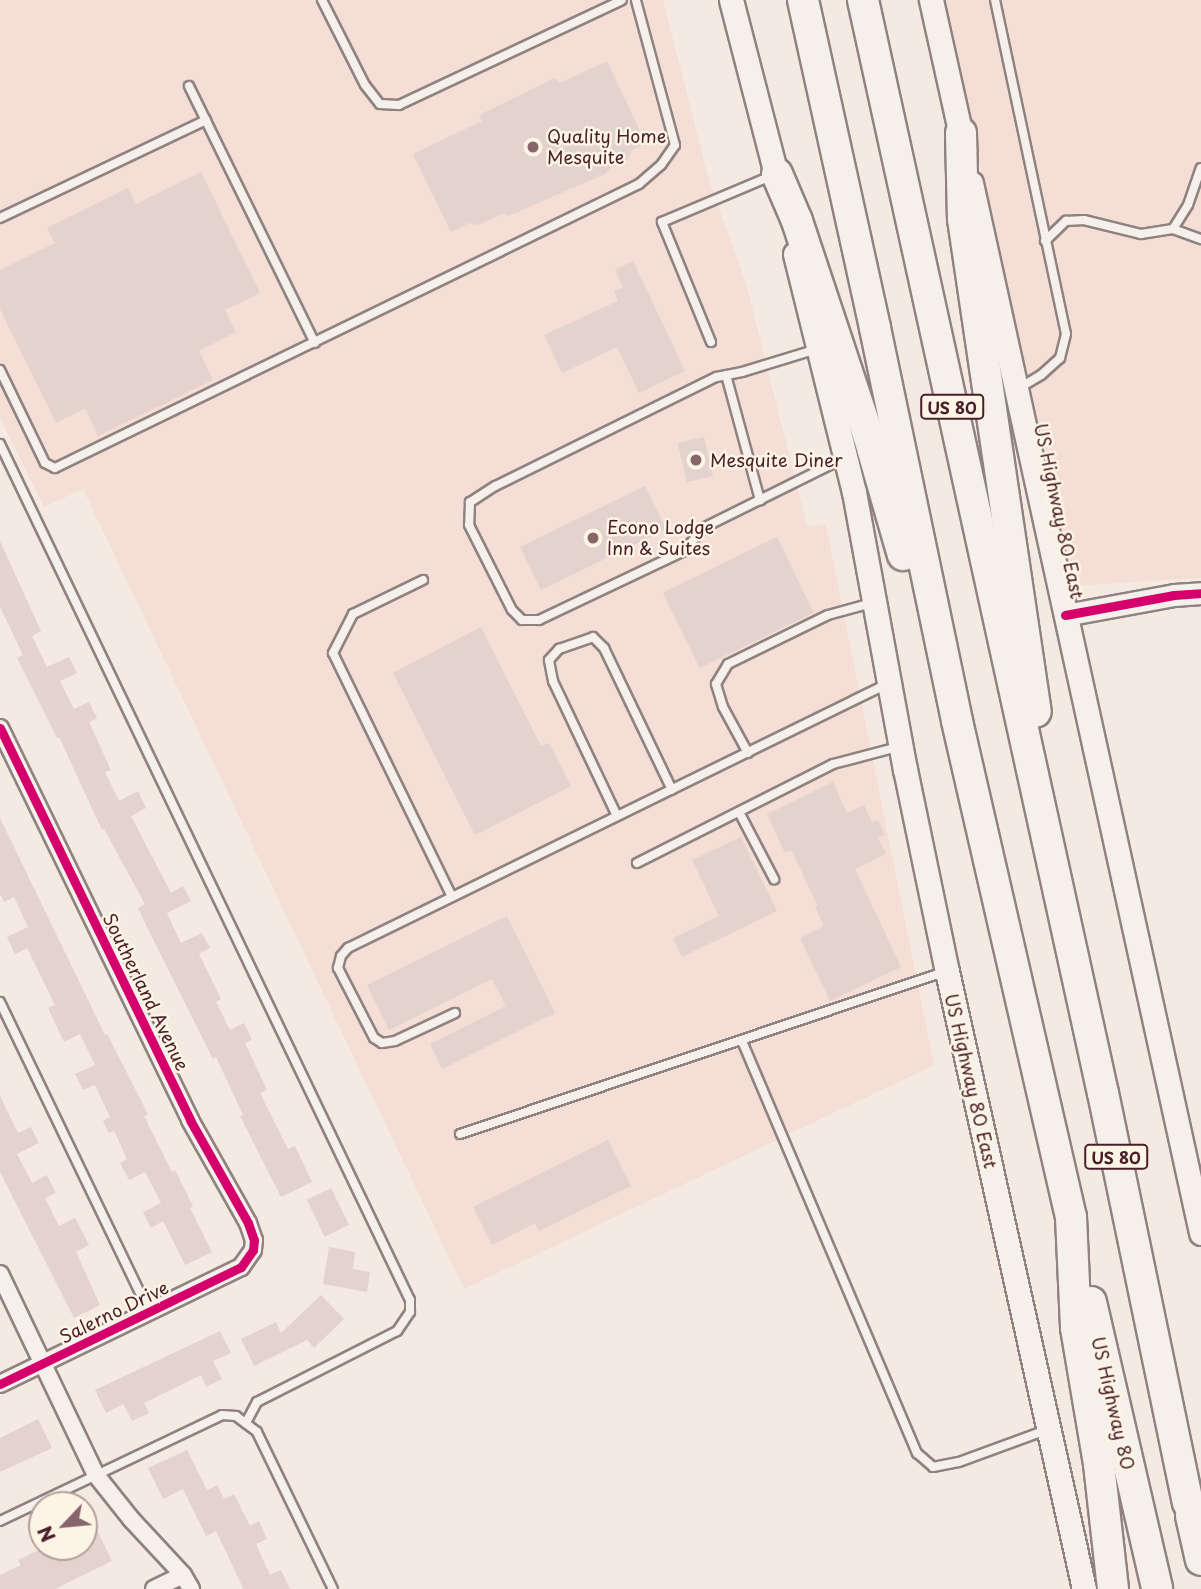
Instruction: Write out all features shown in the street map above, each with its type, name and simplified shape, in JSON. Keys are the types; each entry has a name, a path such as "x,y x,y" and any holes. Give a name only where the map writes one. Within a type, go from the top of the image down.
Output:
{"highway":[{"name":"US 80","path":"803,0 876,328 938,635 1071,1217"},
{"name":"US 80","path":"863,0 1103,1093 1201,1560"},
{"path":"961,133 963,219 1041,740 1040,813"},
{"path":"776,174 797,220 860,409 904,558 938,635"},
{"path":"1071,1217 1076,1328 1099,1464 1112,1589"},
{"name":"US Highway 80","path":"1071,1217 1157,1589"},
{"path":"1188,1502 1201,1532"}],"main road":[{"name":"US Highway 80 East","path":"731,0 845,457 947,971 1084,1589"},
{"name":"US Highway 80 East","path":"931,0 1201,1233"}],"street":[{"path":"1065,615 1174,595 1201,593"},
{"name":"Southerland Avenue","path":"0,728 190,1120 248,1223 253,1250 241,1267"},
{"name":"Salerno Drive","path":"0,1384 241,1267"},
{"path":"0,1274 96,1475 187,1582 154,1589"}],"lane":[{"path":"321,0 365,85 380,104 399,105 622,0"},
{"path":"0,370 45,463 55,468 639,184 661,165 675,145 636,0"},
{"path":"995,0 1066,334 1060,358 1041,375 1016,390"},
{"path":"189,86 315,343"},
{"path":"0,218 206,120"},
{"path":"1173,229 1188,205 1201,168"},
{"path":"712,342 662,222 776,174"},
{"path":"1045,241 1066,221 1084,219 1141,234 1173,229 1201,239"},
{"path":"818,349 716,377 495,486 470,502 469,525 512,610 522,620 540,620 684,551 703,528 845,457"},
{"path":"726,375 760,500"},
{"path":"0,444 410,1300 410,1312 397,1331 257,1402 246,1423"},
{"path":"423,580 353,614 333,653 452,897"},
{"path":"748,753 723,707 716,684 728,664 828,615 874,602"},
{"path":"617,816 553,681 549,660 559,649 593,638 604,648 672,790"},
{"path":"455,1013 395,1041 382,1043 374,1038 338,968 341,956 348,948 890,683"},
{"path":"637,863 833,764 901,746"},
{"path":"739,812 774,879"},
{"path":"460,1134 947,971"},
{"path":"0,1002 149,1312"},
{"path":"742,1041 917,1453 933,1467 959,1462 1049,1429"},
{"path":"0,1521 222,1415 236,1416 257,1432 333,1589"}],"shaded area":[{"path":"0,0 663,0 710,184 746,283 807,526 826,525 934,1065 464,1289 83,489 44,507 0,418"},
{"path":"944,0 1201,0 1201,578 1070,586"}],"building":[{"name":"Quality Home Mesquite","path":"607,61 646,144 632,150 626,162 610,168 605,174 508,216 504,213 478,225 469,223 451,232 413,154 482,121 479,115 555,78 560,83"},
{"path":"201,172 260,293 225,310 236,332 199,351 213,380 98,436 85,408 56,423 0,309 0,270 55,243 47,228 128,188 136,204"},
{"path":"633,261 685,371 639,393 617,347 562,373 544,335 618,301 614,291 623,287 615,270"},
{"name":"Mesquite Diner","path":"704,437 713,476 687,482 678,443"},
{"name":"Econo Lodge Inn & Suites","path":"645,486 666,529 541,590 520,547"},
{"path":"777,537 814,612 700,668 663,593"},
{"path":"0,541 41,631 32,636 47,667 69,657 77,673 60,681 74,709 89,702 97,718 89,722 111,770 105,772 119,801 138,791 146,808 131,816 171,893 183,886 191,901 167,913 181,943 202,933 210,948 199,954 221,999 216,1002 230,1030 244,1023 252,1040 245,1043 267,1090 260,1093 288,1149 295,1146 312,1182 281,1197 240,1116 243,1115 216,1057 213,1059 138,908 145,904 104,829 102,830 59,737 57,738 17,658 23,655 0,607"},
{"path":"481,627 541,746 549,743 571,786 475,835 393,673"},
{"path":"833,782 847,813 864,805 872,822 878,820 885,835 878,838 886,854 855,869 901,967 830,1001 800,938 824,926 815,907 818,906 791,850 785,853 767,814"},
{"path":"0,818 105,1035 107,1034 148,1114 144,1116 172,1172 175,1170 193,1206 190,1208 212,1252 185,1265 163,1221 151,1228 143,1212 161,1203 145,1172 129,1180 120,1163 127,1159 114,1131 109,1133 103,1121 110,1117 95,1085 83,1090 75,1074 95,1065 80,1034 64,1042 48,1008 55,1005 27,948 15,954 7,937 28,927 14,897 4,902 0,894"},
{"path":"741,837 777,911 682,957 673,938 719,916 692,860"},
{"path":"507,916 555,1013 442,1069 430,1044 506,1006 492,979 389,1030 367,985"},
{"path":"0,1096 18,1133 31,1127 39,1143 17,1154 32,1183 47,1175 56,1193 45,1198 59,1226 75,1218 89,1245 76,1252 100,1305 74,1318 0,1172"},
{"path":"608,1140 631,1186 539,1231 535,1223 492,1245 473,1207"},
{"path":"331,1188 349,1225 325,1237 307,1200"},
{"path":"329,1247 355,1252 353,1269 370,1272 367,1292 323,1284"},
{"path":"321,1295 344,1319 314,1348 307,1340 254,1366 241,1339 276,1322 281,1333"},
{"path":"220,1331 231,1353 213,1361 222,1379 206,1387 201,1375 144,1403 149,1413 132,1421 123,1404 106,1413 95,1390"},
{"path":"38,1419 52,1448 0,1472 0,1438"},
{"path":"187,1450 207,1490 217,1485 224,1499 234,1494 250,1526 259,1521 267,1539 256,1544 270,1575 281,1570 290,1589 241,1589 243,1588 216,1531 206,1536 183,1489 163,1499 148,1468"},
{"path":"98,1532 112,1561 55,1589 0,1589 0,1575 21,1565 18,1560 28,1555 28,1561 98,1561"}],"cycle path":[{"path":"1065,615 1174,595 1201,593"},
{"path":"0,728 190,1120 248,1223 254,1240 253,1250 241,1267 0,1384"}],"place":[{"name":"Quality Home Mesquite","path":"533,147"},
{"name":"Mesquite Diner","path":"696,460"},
{"name":"Econo Lodge Inn & Suites","path":"593,538"}]}
